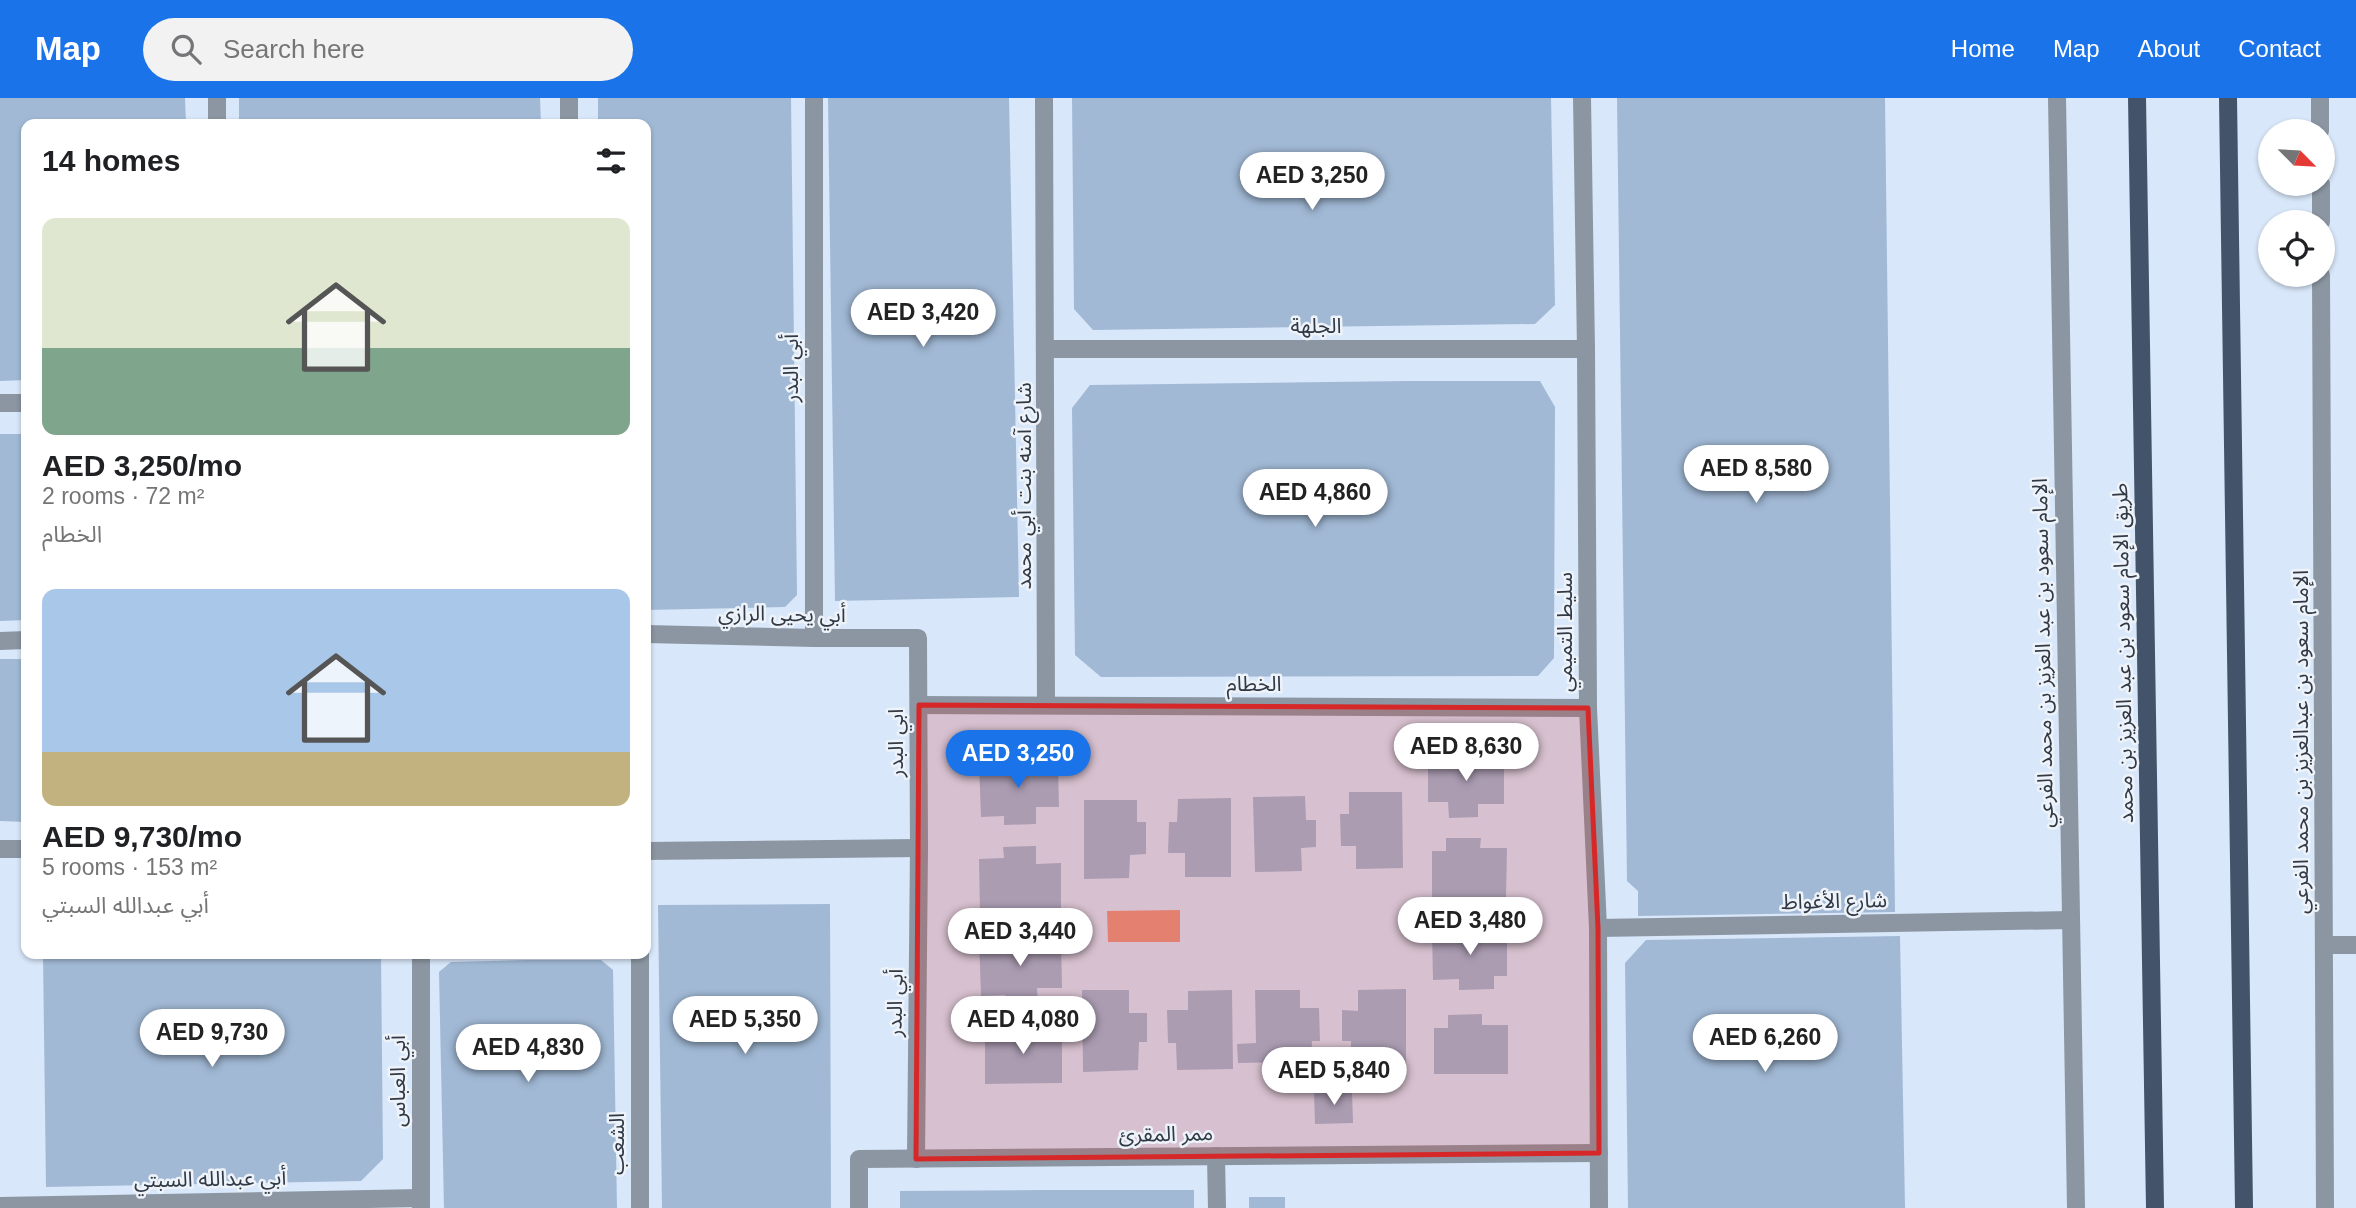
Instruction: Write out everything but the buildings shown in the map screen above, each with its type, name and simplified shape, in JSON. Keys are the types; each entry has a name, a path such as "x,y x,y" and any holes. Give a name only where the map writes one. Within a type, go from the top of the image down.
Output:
{"main road":[{"name":"طريق الإمام سعود بن عبد العزيز بن محمد","path":"2137,98 2155,1208"},
{"path":"2228,98 2244,1208"}],"street":[{"path":"217,98 217,119"},
{"path":"569,98 569,119"},
{"name":"أبي البدر","path":"814,98 814,638"},
{"name":"شارع آمنه بنت أبي محمد","path":"1044,98 1046,705"},
{"name":"سليط التميمي","path":"1582,98 1588,708 1598,928 1599,1208"},
{"name":"الإمام سعود بن عبد العزيز بن محمد الفرعي","path":"2057,98 2076,1208"},
{"path":"2320,98 2320,119"},
{"name":"الإمام سعود بن عبدالعزيز بن محمد الفرعي","path":"2321,287 2325,1208"},
{"name":"الجلهة","path":"1046,349 1586,349"},
{"path":"0,403 21,403"},
{"name":"أبي يحيى الرازي","path":"651,634 918,638"},
{"name":"ابي البدر","path":"918,638 919,848"},
{"path":"0,641 21,640"},
{"name":"الخطام","path":"919,705 1588,708"},
{"path":"651,851 919,848"},
{"name":"أبي البدر","path":"916,1159 919,848"},
{"path":"0,849 21,849"},
{"name":"شارع الأغواط","path":"1598,928 2070,920"},
{"path":"2325,945 2356,945"},
{"name":"أبي العباس","path":"421,959 421,1203"},
{"name":"الشعب","path":"640,959 640,1208"},
{"name":"ممر المقرئ","path":"859,1208 859,1159 1599,1153"},
{"path":"1216,1156 1217,1208"},
{"name":"أبي عبدالله السبتي","path":"0,1206 421,1203"}],"highlighted area":[{"path":"919,705 1588,708 1598,928 1599,1153 916,1159"}],"shaded area":[{"path":"1180,910 1180,942 1108,942 1107,911"}]}
